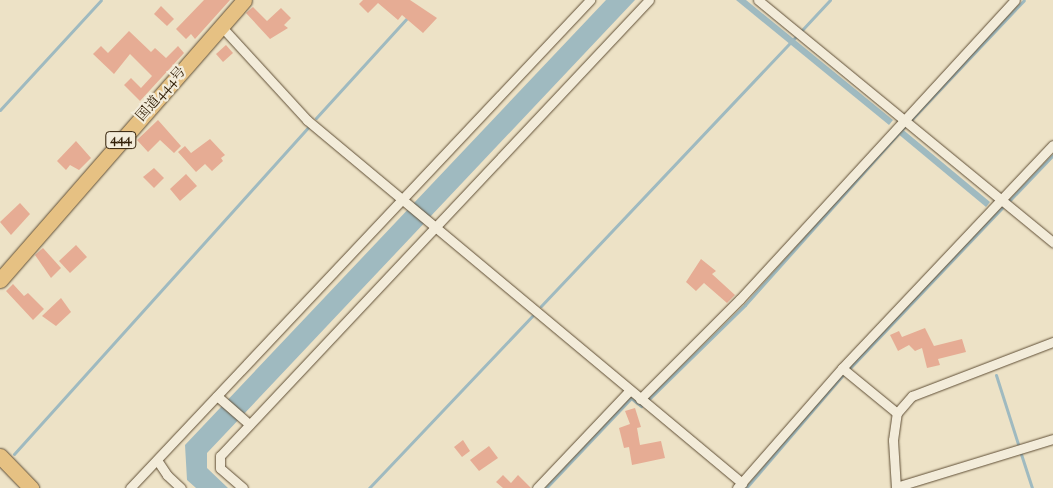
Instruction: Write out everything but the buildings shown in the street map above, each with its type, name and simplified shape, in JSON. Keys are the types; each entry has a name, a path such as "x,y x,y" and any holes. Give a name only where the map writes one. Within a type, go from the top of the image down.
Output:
{"highway":[{"name":"国道444号","path":"0,280 244,0"},
{"path":"0,456 31,488"}],"street":[{"path":"130,488 406,201 590,0"},
{"path":"243,488 220,468 220,456 434,224 649,0"},
{"path":"758,0 898,124 1001,200 1053,242"},
{"path":"640,399 740,299 898,124 1015,0"},
{"path":"221,26 307,120 434,224 739,485 842,368 1053,145"},
{"path":"1053,342 930,387 912,396 897,413 894,440 896,488 1053,439"},
{"path":"842,368 897,413"},
{"path":"536,488 630,390"},
{"path":"217,396 249,424"},
{"path":"158,460 167,475 182,488"}],"water":[{"path":"606,0 635,0 207,453 207,468 228,488 196,488 187,480 185,445"},
{"path":"736,0 746,0 893,120 889,125"},
{"path":"901,128 990,202 986,207 897,133"}],"waterway":[{"path":"0,110 101,0"},
{"path":"802,30 830,0"},
{"path":"912,119 1024,0"},
{"path":"316,118 408,17"},
{"path":"541,306 795,37"},
{"path":"648,400 745,305 905,126"},
{"path":"14,454 308,127"},
{"path":"1010,200 1053,155"},
{"path":"850,368 1003,207"},
{"path":"369,488 532,316"},
{"path":"746,488 843,375"},
{"path":"996,375 1018,444"},
{"path":"546,488 631,398 641,406"},
{"path":"1021,454 1032,488"}]}
